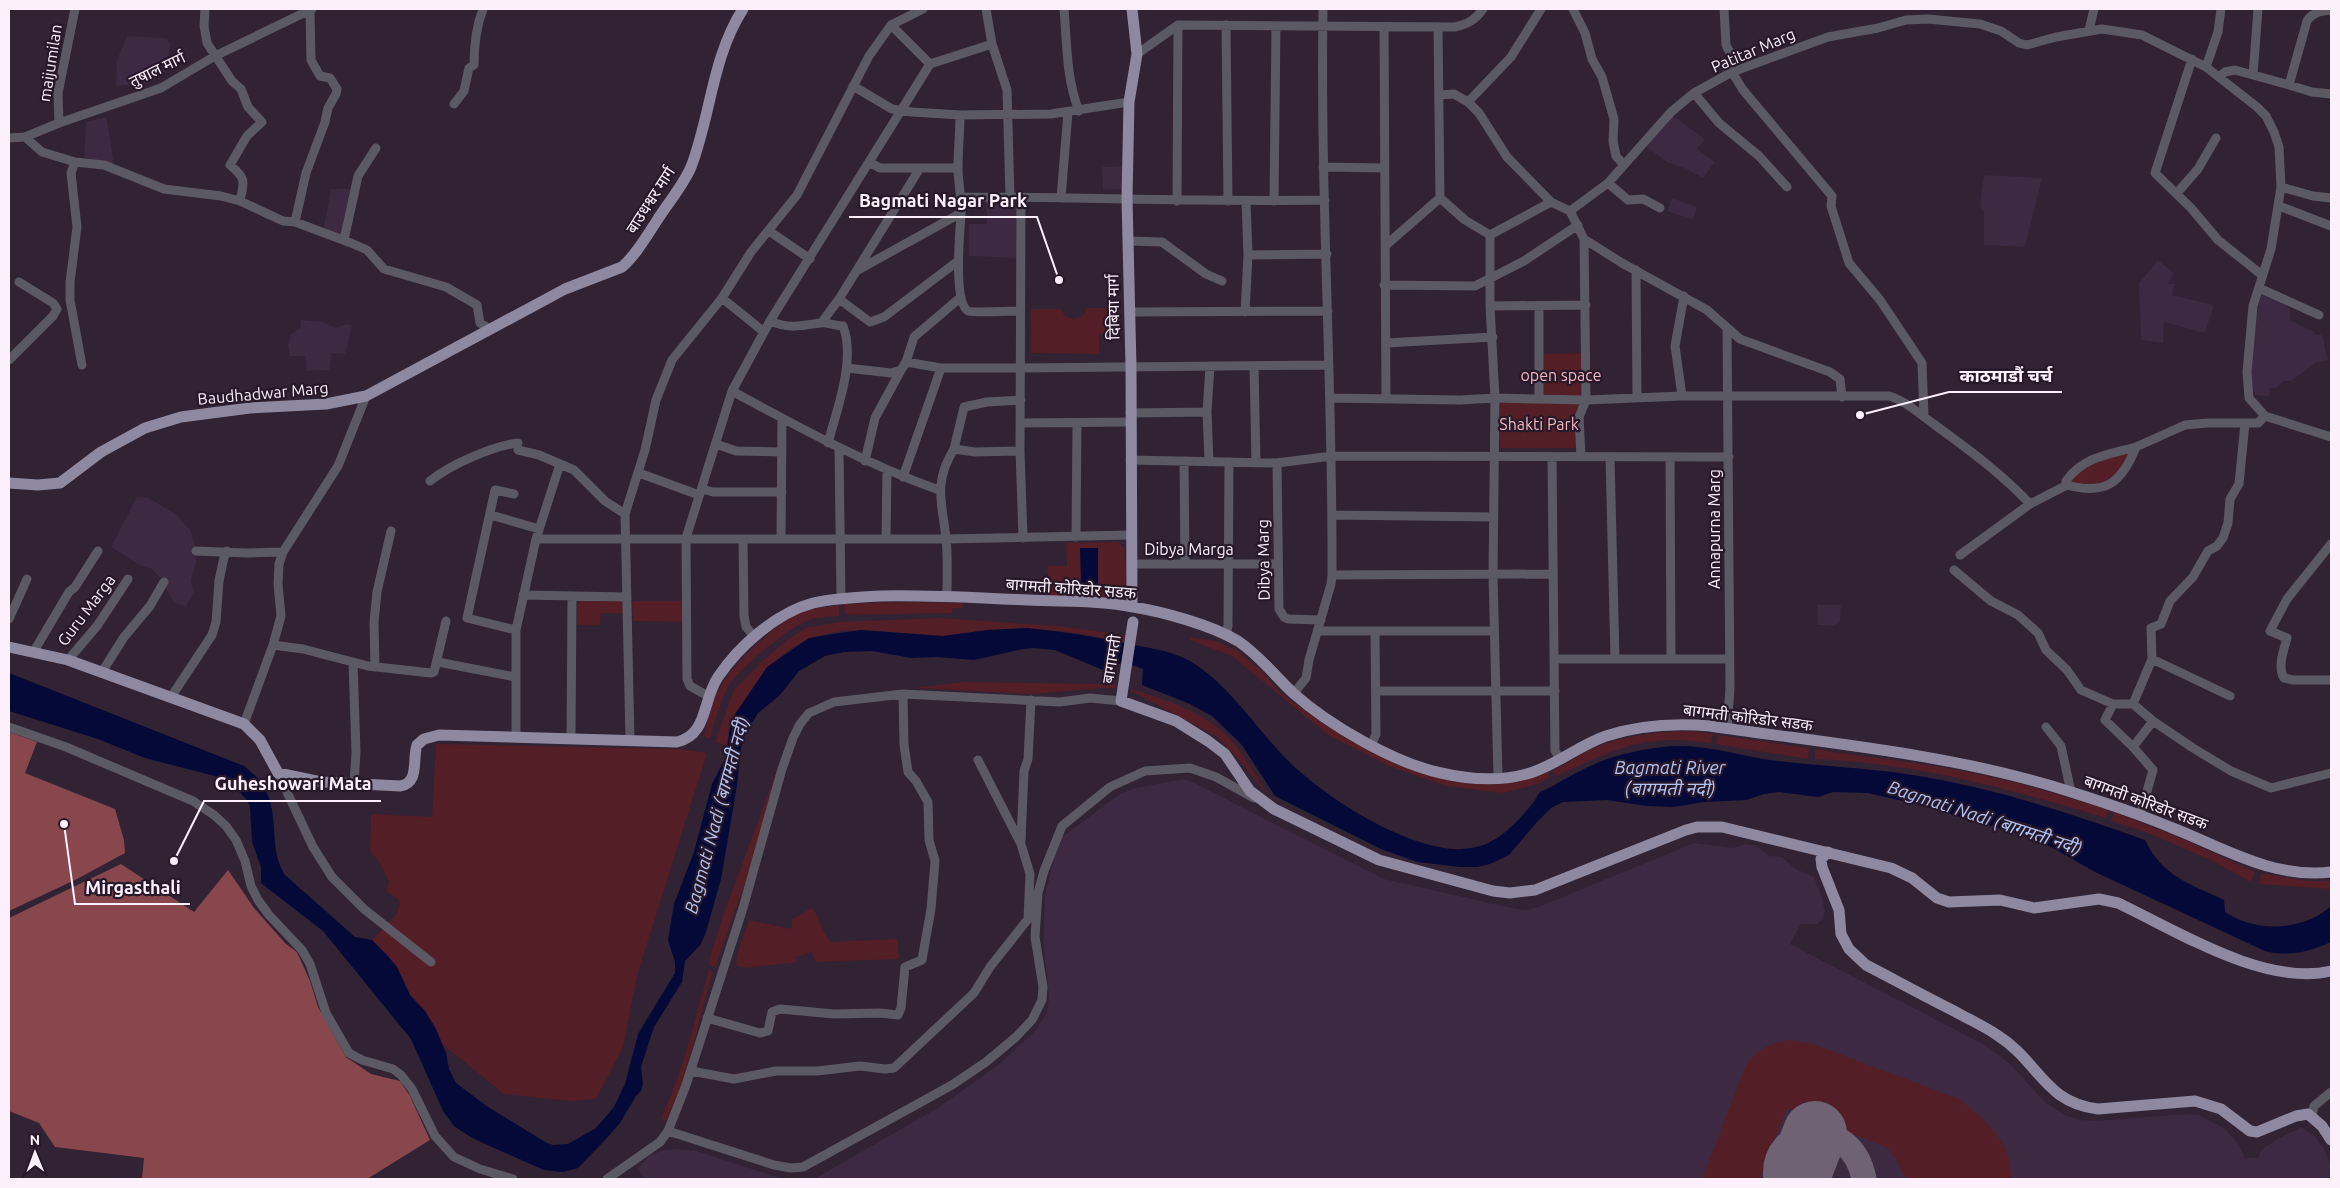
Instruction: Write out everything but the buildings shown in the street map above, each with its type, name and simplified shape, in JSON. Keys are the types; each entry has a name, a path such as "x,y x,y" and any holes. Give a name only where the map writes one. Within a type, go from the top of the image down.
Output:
{"main road":[{"name":"बाउधश्वर मार्ग","path":"490,329 565,289 610,272 629,260 690,169 699,142 724,44 743,9"},
{"name":"दिबिया मार्ग","path":"1132,9 1137,54 1129,102 1127,198 1131,366 1132,606"},
{"name":"Baudhadwar Marg","path":"9,483 38,485 60,482 96,456 145,428 180,417 250,408 326,404 366,396 490,329"},
{"name":"बागमती कोरिडोर सडक","path":"630,741 677,742 696,733 708,696 719,675 755,637 768,626 798,608 842,598 947,596 1132,606 1226,635 1248,648 1294,693 1334,724 1398,758 1439,773 1473,778 1498,778 1534,772 1606,736 1647,727 1679,724 1727,729 1980,768 2071,792 2140,816 2268,867 2298,872 2331,872"},
{"name":"बागामती","path":"1121,701 1133,622"},
{"path":"9,646 68,660 244,724 260,740 278,773 321,782 354,785 400,786 408,784 413,778 417,745 428,737 439,735 630,741"},
{"path":"1121,701 1176,721 1208,741 1224,754 1250,791 1274,809 1379,860 1421,873 1510,893 1535,890 1686,830 1697,827 1722,827 1891,868 1912,878 1937,898 1950,902 2000,900 2034,908 2099,899 2118,903 2247,963 2291,973 2322,973 2331,971"},
{"path":"1828,852 1821,859 1822,867 1839,910 1841,934 1849,949 1866,965 1998,1035 2022,1054 2056,1094 2069,1102 2082,1107 2098,1109 2195,1102 2221,1109 2250,1131 2257,1132 2296,1116 2312,1116 2322,1126 2331,1140"}],"street":[{"name":"maijumilan","path":"58,123 58,93 75,9"},
{"path":"205,9 204,26 207,43 232,81 241,89 248,107 262,122 247,136 230,165 241,174 244,181 240,201"},
{"path":"454,104 464,91 469,68 474,65 474,46 483,9"},
{"path":"630,741 625,514 639,473 656,400 672,360 722,298 752,252 797,195 869,56 891,25 923,9"},
{"path":"986,9 992,44 1008,90 1010,113 1010,197"},
{"path":"1064,9 1068,68 1079,111"},
{"path":"1294,693 1306,678 1332,575 1332,456 1327,254 1322,167 1324,9"},
{"path":"1137,54 1178,25 1438,27 1467,24 1475,19 1483,9"},
{"path":"1468,102 1511,57 1541,9"},
{"path":"1573,9 1585,33 1592,59 1602,76 1614,119 1616,156 1623,164"},
{"path":"1724,9 1726,45 1732,57 1732,72 1743,90 1832,196 1831,206 1849,263 1880,300 1922,363 1924,416"},
{"path":"2089,30 2094,9"},
{"path":"2206,67 2218,32 2222,9"},
{"path":"2253,75 2258,9"},
{"name":"तुषाल मार्ग","path":"10,136 25,138 58,123 161,88 215,56 311,10"},
{"path":"295,222 306,173 325,122 328,108 337,89 330,78 320,76 311,60 311,10"},
{"path":"2289,84 2307,21 2311,15 2317,12 2331,10"},
{"name":"Patitar Marg","path":"1570,211 1608,183 1670,112 1694,93 1732,72 1828,37 1878,28 1906,20 1967,22 2001,31 2019,43 2027,45 2089,30 2120,30 2142,36 2206,67 2257,107 2266,116 2279,147 2281,187 2279,206 2271,249 2252,314 2247,372 2249,398 2265,416"},
{"path":"891,25 930,64"},
{"path":"1177,201 1178,25"},
{"path":"1226,26 1228,202"},
{"path":"1274,201 1276,26"},
{"path":"1438,27 1440,198 1465,220 1490,235"},
{"path":"1384,28 1386,398"},
{"path":"708,696 690,686 687,679 686,538 732,391 770,321 930,64 992,44"},
{"path":"2192,59 2155,173 2177,193 2218,240 2262,275"},
{"path":"2219,77 2229,70 2289,84 2312,92 2331,94"},
{"path":"853,86 892,109 901,111 960,114 1051,114 1129,102"},
{"path":"1694,93 1719,123 1759,156 1787,187"},
{"path":"1439,94 1454,94 1468,102 1478,113 1507,157 1551,202 1570,211 1584,239 1586,305 1584,364 1586,400 1579,417 1580,457"},
{"path":"1061,198 1068,112"},
{"path":"960,114 958,168 961,213 957,243 961,297 964,307 968,311 1020,311"},
{"path":"25,138 42,152 75,162 104,165 164,189 220,196 240,201 282,221 295,222 344,240 367,250 384,269 446,288 477,304 480,323 490,329"},
{"path":"2177,193 2198,169 2216,138"},
{"path":"344,240 358,176 376,148"},
{"path":"75,162 71,173 77,227 70,282 70,300 82,366"},
{"path":"869,162 880,168 958,168"},
{"path":"1322,167 1384,168"},
{"path":"822,322 839,299 920,168"},
{"path":"1608,183 1628,200 1643,199 1660,208"},
{"path":"2281,187 2313,196 2331,198"},
{"path":"961,197 1127,198 1228,202 1325,200"},
{"path":"1021,198 1020,451 1023,538"},
{"path":"1385,246 1440,198"},
{"path":"1245,312 1248,255 1246,201"},
{"path":"1490,235 1551,202"},
{"path":"2279,206 2331,226"},
{"path":"857,270 961,213"},
{"path":"1384,285 1475,286 1524,261 1578,225"},
{"path":"769,231 810,258"},
{"path":"1490,235 1490,306 1495,398 1493,574 1498,778"},
{"path":"1584,239 1707,310 1740,339 1830,372 1840,379 1842,397"},
{"path":"1128,241 1162,242 1206,274 1222,281"},
{"path":"1248,255 1327,254"},
{"path":"839,299 870,322 884,317 958,261"},
{"path":"1636,270 1637,397"},
{"path":"9,360 53,316 57,309 53,303 19,282"},
{"path":"2259,288 2318,315"},
{"path":"1682,396 1675,346 1684,296"},
{"path":"865,461 875,418 904,366 914,337 961,297"},
{"path":"722,298 764,332"},
{"path":"1490,306 1586,305"},
{"path":"1539,306 1539,398"},
{"path":"1130,312 1328,311"},
{"path":"770,321 783,327 793,328 822,322 843,326 847,368 828,443"},
{"name":"Annapurna Marg","path":"1727,329 1730,659 1727,729"},
{"path":"1386,343 1493,337"},
{"path":"847,368 891,373 904,366 1021,368 1329,365"},
{"path":"1209,462 1207,412 1210,366"},
{"path":"1254,366 1256,463"},
{"path":"903,477 941,368"},
{"path":"732,391 839,449 903,477 939,490"},
{"path":"244,724 281,616 278,584 279,564 283,552 338,466 366,396"},
{"path":"1330,398 1460,400 1539,398 1586,400 1682,396 1889,396 1924,416 2012,484 2030,504"},
{"path":"947,596 946,539 939,490 946,462 954,449 964,407 988,402 1021,400"},
{"path":"1020,423 1077,423 1207,412"},
{"path":"2067,485 2066,481 2073,471 2084,462 2136,447 2186,425 2258,423 2265,416 2331,436"},
{"path":"781,539 782,418"},
{"path":"1076,537 1077,423"},
{"path":"2133,704 2152,659 2151,628 2161,624 2170,601 2193,577 2208,551 2217,546 2223,538 2228,523 2230,500 2239,484 2245,423"},
{"path":"716,444 736,451 782,452"},
{"path":"430,481 439,473 482,452 518,447 560,464 581,475 605,501 625,514"},
{"path":"1960,555 2030,504 2067,485 2082,489 2102,488 2115,483 2129,465 2136,447"},
{"path":"839,449 842,598"},
{"path":"954,449 975,452 1020,451"},
{"path":"1130,460 1277,463 1332,456 1729,458"},
{"path":"1552,457 1555,751 1560,758"},
{"path":"1610,457 1615,659"},
{"path":"1670,457 1671,659"},
{"path":"1184,461 1185,564"},
{"path":"1226,635 1228,626 1229,462"},
{"name":"Dibya Marg","path":"1277,463 1277,564 1278,600 1281,614 1288,619 1321,620"},
{"path":"516,737 516,630 536,539 560,464"},
{"path":"886,539 887,470"},
{"path":"639,473 700,492 782,492"},
{"path":"514,494 495,490 467,618 516,630"},
{"path":"491,515 539,529"},
{"path":"1332,515 1493,517"},
{"path":"375,667 374,622 377,592 392,531"},
{"path":"536,539 946,539 1131,536"},
{"path":"743,539 744,616 746,627 755,637"},
{"path":"2331,544 2287,599 2270,631 2287,638 2281,665 2281,673 2284,678 2293,680 2331,680"},
{"path":"34,651 69,592 75,587 98,551"},
{"path":"196,551 283,552"},
{"path":"171,697 212,635 216,622 219,581 224,556 227,551"},
{"name":"Dibya Marga","path":"1132,564 1277,564"},
{"path":"1954,570 1991,601 2018,615 2038,633 2046,650 2067,670 2082,690 2113,704 2133,704 2153,721 2231,771 2271,788 2331,773"},
{"path":"1332,575 1552,574"},
{"path":"9,619 27,578"},
{"name":"Guru Marga","path":"68,660 97,626 128,579"},
{"path":"102,672 124,637 150,606 164,582"},
{"path":"523,595 627,597"},
{"path":"571,739 572,596"},
{"path":"272,645 303,649 375,667 430,673 434,672 438,662 446,621"},
{"path":"1318,631 1494,631"},
{"path":"1372,744 1376,734 1375,632"},
{"path":"1554,659 1730,659"},
{"path":"2152,659 2230,696"},
{"path":"353,662 356,752 354,785"},
{"path":"438,662 515,677"},
{"path":"1376,691 1555,691"},
{"path":"607,1179 660,1142 668,1132 691,1071 748,892 782,769 800,724 809,713 834,702 903,694 1060,702 1090,698 1121,701"},
{"path":"707,1018 760,1034 768,1031 772,1012 780,1008 834,1014 880,1013 898,1015 901,1008 905,967 922,960 926,945 934,887 935,861 929,840 928,802 916,781 908,772 904,745 903,694"},
{"path":"1021,844 1024,771 1028,760 1031,700"},
{"path":"2113,704 2105,720 2133,747 2153,770 2140,816"},
{"path":"2133,747 2153,721"},
{"path":"9,727 66,747 193,801 214,815 226,826 236,840 245,861 251,886 258,900 269,915 302,950 310,964 326,1013 349,1053 362,1060 393,1069 401,1074 412,1088 435,1136 454,1157 480,1169 514,1179"},
{"path":"2046,727 2061,746 2071,792"},
{"path":"691,1071 734,1079 776,1071 817,1071 860,1066 885,1069 894,1068 927,1035 974,993 990,967 1028,919 1030,874 1021,844 978,760"},
{"path":"668,1132 774,1165 791,1168 803,1167 952,1085 986,1062 1016,1037 1032,1020 1042,1000 1043,987 1036,937 1036,919 1038,894 1050,852 1062,826 1110,787 1144,770 1190,768 1216,777 1274,809"},
{"path":"278,773 313,847 332,877 364,909 431,962"},
{"path":"2312,1116 2314,1106 2331,1092"}],"shaded area":[{"path":"127,36 167,38 170,44 168,63 165,71 159,77 146,83 116,86 117,60"},
{"path":"1672,115 1705,139 1697,149 1715,162 1703,178 1687,169 1667,162 1643,144"},
{"path":"106,117 114,166 84,157 86,122"},
{"path":"1123,166 1123,189 1103,190 1102,167"},
{"path":"1984,175 2042,178 2025,247 1984,245 1984,212 1980,206"},
{"path":"331,189 353,189 345,236 323,232"},
{"path":"1672,198 1697,207 1693,220 1667,211"},
{"path":"986,200 1013,200 1017,204 1017,258 969,256 969,224 987,224"},
{"path":"2158,260 2174,273 2168,284 2175,284 2172,295 2214,305 2205,333 2164,322 2163,343 2141,340 2139,283"},
{"path":"2261,293 2287,306 2290,309 2290,320 2314,332 2314,334 2322,335 2328,360 2316,363 2291,381 2283,381 2276,388 2269,388 2269,396 2256,395 2249,384 2252,343"},
{"path":"301,320 323,322 336,328 345,324 352,325 345,354 331,353 329,370 306,371 306,356 290,356 288,346 291,334 301,328"},
{"path":"137,497 149,498 178,516 191,531 196,551 196,563 191,581 194,592 186,606 174,603 164,582 152,569 140,565 111,547"},
{"path":"1817,605 1841,605 1840,620 1834,626 1818,625"},
{"path":"9,732 37,742 25,773 115,809 124,840 125,853 77,879 9,911"},
{"path":"1184,779 1384,879 1516,909 1528,910 1541,906 1694,843 1733,848 1745,844 1756,846 1770,856 1782,857 1796,869 1814,877 1822,898 1825,912 1821,921 1817,924 1801,924 1790,944 1985,1045 2009,1063 2045,1102 2064,1115 2081,1120 2094,1121 2186,1114 2199,1115 2224,1128 2239,1145 2245,1158 2258,1158 2261,1150 2279,1138 2302,1127 2315,1137 2324,1149 2331,1165 2331,1179 808,1179 816,1178 936,1109 997,1066 1035,1031 1047,1012 1049,997 1044,951 1045,897 1055,852 1062,837 1120,794 1136,788"},
{"path":"121,864 194,912 228,870 254,908 286,944 297,952 310,981 318,1007 346,1057 371,1074 400,1081 410,1096 430,1140 367,1179 142,1179 144,1158 55,1147 39,1123 9,1111 9,918"},
{"path":"663,1150 696,1151 784,1179 645,1179 638,1168 649,1156"}],"green space":[{"path":"1087,308 1120,308 1120,334 1099,335 1099,354 1031,353 1031,309 1061,309 1065,316 1075,319 1084,315"},
{"name":"open space","path":"1580,353 1583,361 1584,398 1539,398 1538,354"},
{"name":"Shakti Park","path":"1578,400 1578,448 1500,448 1500,401"},
{"path":"2136,447 2129,465 2102,488 2072,485 2070,480 2076,471"},
{"path":"1118,542 1124,547 1126,574 1125,588 1120,599 1045,596 1045,588 1048,588 1048,566 1067,566 1066,543"},
{"path":"582,600 620,601 623,605 623,613 601,613 600,625 577,625 577,605"},
{"path":"632,601 682,601 682,622 633,621"},
{"path":"899,602 963,603 963,608 953,608 952,613 845,615 844,604"},
{"path":"839,605 839,616 813,619 800,624 752,660 727,689 717,713 710,739 704,736 719,689 733,669 756,645 780,625 802,612"},
{"path":"940,618 1058,626 1125,635 1124,643 1090,635 1040,629 1006,629 944,636 859,630 840,631 823,635 807,640 792,648 778,659 766,672 732,721 727,746 715,742 734,690 761,662 805,628 839,622"},
{"path":"1190,637 1215,641 1236,650 1262,671 1279,691 1307,712 1331,727 1420,772 1522,780 1549,772 1550,777 1537,784 1503,793 1447,786 1391,767 1328,735 1232,656 1190,640"},
{"path":"964,682 1099,684 1117,685 1117,688 1033,694 913,688"},
{"path":"1131,689 1184,708 1220,729 1241,752 1269,797 1241,762 1216,736 1131,691"},
{"path":"1694,731 1713,734 1711,743 1688,740 1649,742 1613,751 1557,776 1552,771 1593,748 1618,740 1656,733"},
{"path":"1718,735 1809,748 1808,759 1716,744"},
{"path":"436,744 680,749 707,753 637,976 623,1047 596,1099 570,1101 504,1094 442,1044 436,1029 425,1011 410,995 397,967 372,940 396,915 400,904 398,899 386,891 389,882 381,865 370,851 371,814 432,817"},
{"path":"1815,749 1973,773 2024,785 2109,810 2106,818 2035,797 1962,779 1889,766 1815,759"},
{"path":"777,770 779,771 746,881 715,967 710,966 709,960 724,913"},
{"path":"2114,812 2183,839 2255,872 2251,882 2211,860 2143,831 2111,821"},
{"path":"2261,873 2308,881 2331,881 2331,889 2259,884"},
{"path":"813,907 825,934 831,942 897,939 899,959 815,962 812,952 796,957 797,962 744,968 736,965 737,955 749,920 791,929 792,919"},
{"path":"709,970 713,972 687,1067 674,1104 665,1122 661,1118 676,1082"},
{"path":"1790,1040 1813,1044 1959,1099 1981,1117 2000,1139 2008,1156 2012,1179 1906,1179 1896,1159 1886,1147 1787,1108 1760,1179 1702,1179 1745,1068 1759,1051"}],"water":[{"path":"1080,548 1098,548 1098,584 1081,584"},
{"name":"Bagmati River (बागमती नदी)","path":"1027,628 1088,636 1150,648 1174,654 1190,661 1215,679 1277,749 1310,780 1351,809 1396,833 1418,842 1455,849 1469,849 1481,846 1493,841 1513,825 1534,802 1540,792 1586,768 1624,754 1658,747 1691,746 1777,761 1925,777 2009,796 2064,812 2145,840 2152,852 2169,871 2178,878 2224,900 2225,912 2237,919 2265,926 2294,924 2320,914 2331,906 2331,942 2299,953 2283,954 2265,951 2095,872 2053,848 2029,837 1916,804 1868,793 1833,792 1818,797 1779,792 1764,794 1746,800 1704,802 1673,807 1647,806 1607,800 1563,802 1551,808 1509,855 1490,864 1477,867 1460,867 1418,862 1383,850 1275,796 1242,745 1212,716 1190,704 1142,685 1143,669 1124,662 1103,670 1055,650 1034,648 974,660 937,657 911,658 872,651 844,652 825,656 799,671 780,695 758,713 745,735 741,747 737,785 721,879 706,932 701,944 685,961 682,982 654,1027 641,1067 643,1084 641,1091 620,1123 605,1140 578,1168 563,1172 544,1170 472,1138 454,1126 443,1111 411,1039 323,931 261,883 261,867 252,842 250,806 233,785 215,776 145,758 98,739 9,711 9,673 244,766 261,782 269,799 277,854 285,875 355,937 372,940 397,967 410,995 425,1011 436,1029 446,1053 449,1069 456,1083 488,1107 547,1143 553,1145 568,1144 596,1128 614,1107 625,1084 638,1034 675,973 675,962 668,940 674,904 694,852 712,784 726,757 731,720 767,667 809,638 833,634 861,630 943,636 987,630"}],"taxiway":[{"path":"1776,1179 1777,1161 1785,1147 1797,1138 1812,1134 1829,1135 1844,1143 1856,1158 1864,1179"}],"runway":[{"path":"1797,1179 1815,1133"}],"place":[{"name":"Bagmati Nagar Park","path":"1059,280"},
{"name":"काठमाडौं चर्च","path":"1860,415"},
{"name":"Mirgasthali","path":"64,824"},
{"name":"Guheshowari Mata","path":"174,861"}],"water label":[{"name":"Bagmati Nadi (बागमती नदी)","path":"716,815"},
{"name":"Bagmati Nadi (बागमती नदी)","path":"1985,817"}]}
